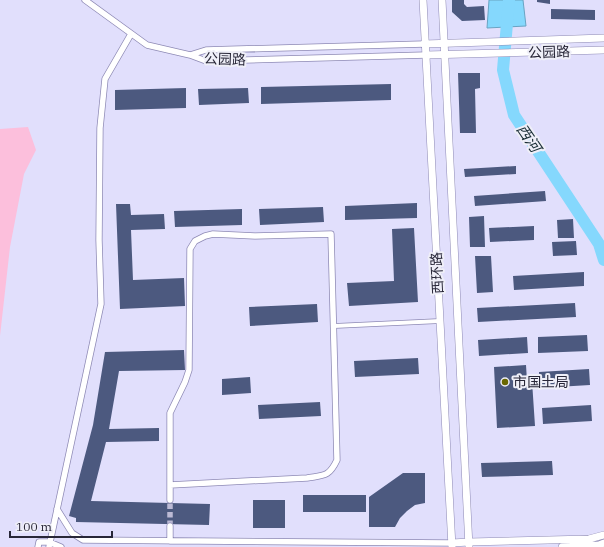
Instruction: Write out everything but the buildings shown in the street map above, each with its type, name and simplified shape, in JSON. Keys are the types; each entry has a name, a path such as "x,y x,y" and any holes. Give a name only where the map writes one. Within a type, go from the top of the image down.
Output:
{"main road":[{"name":"西环路","path":"423,0 424,44 426,55 452,545"},
{"name":"西环路","path":"442,0 467,545"},
{"name":"公园路","path":"424,44 604,38"},
{"name":"公园路","path":"426,55 604,50"},
{"path":"452,545 589,539 604,535"},
{"path":"562,547 604,543"}],"street":[{"path":"85,0 147,45 190,55"},
{"path":"49,545 101,304 99,240 100,128 105,79 132,34"},
{"name":"公园路","path":"190,55 206,50 424,44"},
{"name":"公园路","path":"190,55 206,61 426,55"},
{"path":"170,485 307,478 326,475 332,471 337,460 331,234 255,236 212,234 195,241 190,249 189,370 170,413 170,485 170,500"},
{"path":"334,326 440,321"},
{"path":"57,509 72,533 83,540 452,545"},
{"path":"170,526 170,540"},
{"path":"38,547 39,542 61,547"}],"shaded area":[{"path":"28,127 36,150 24,174 10,247 0,336 0,129"}],"water":[{"path":"489,0 523,0 526,26 487,28"}],"waterway":[{"name":"西河","path":"509,0 503,70 514,115 599,244 604,260"}],"tunnel":[{"path":"170,500 170,526"}],"place":[{"name":"市国土局","path":"505,382"}]}
